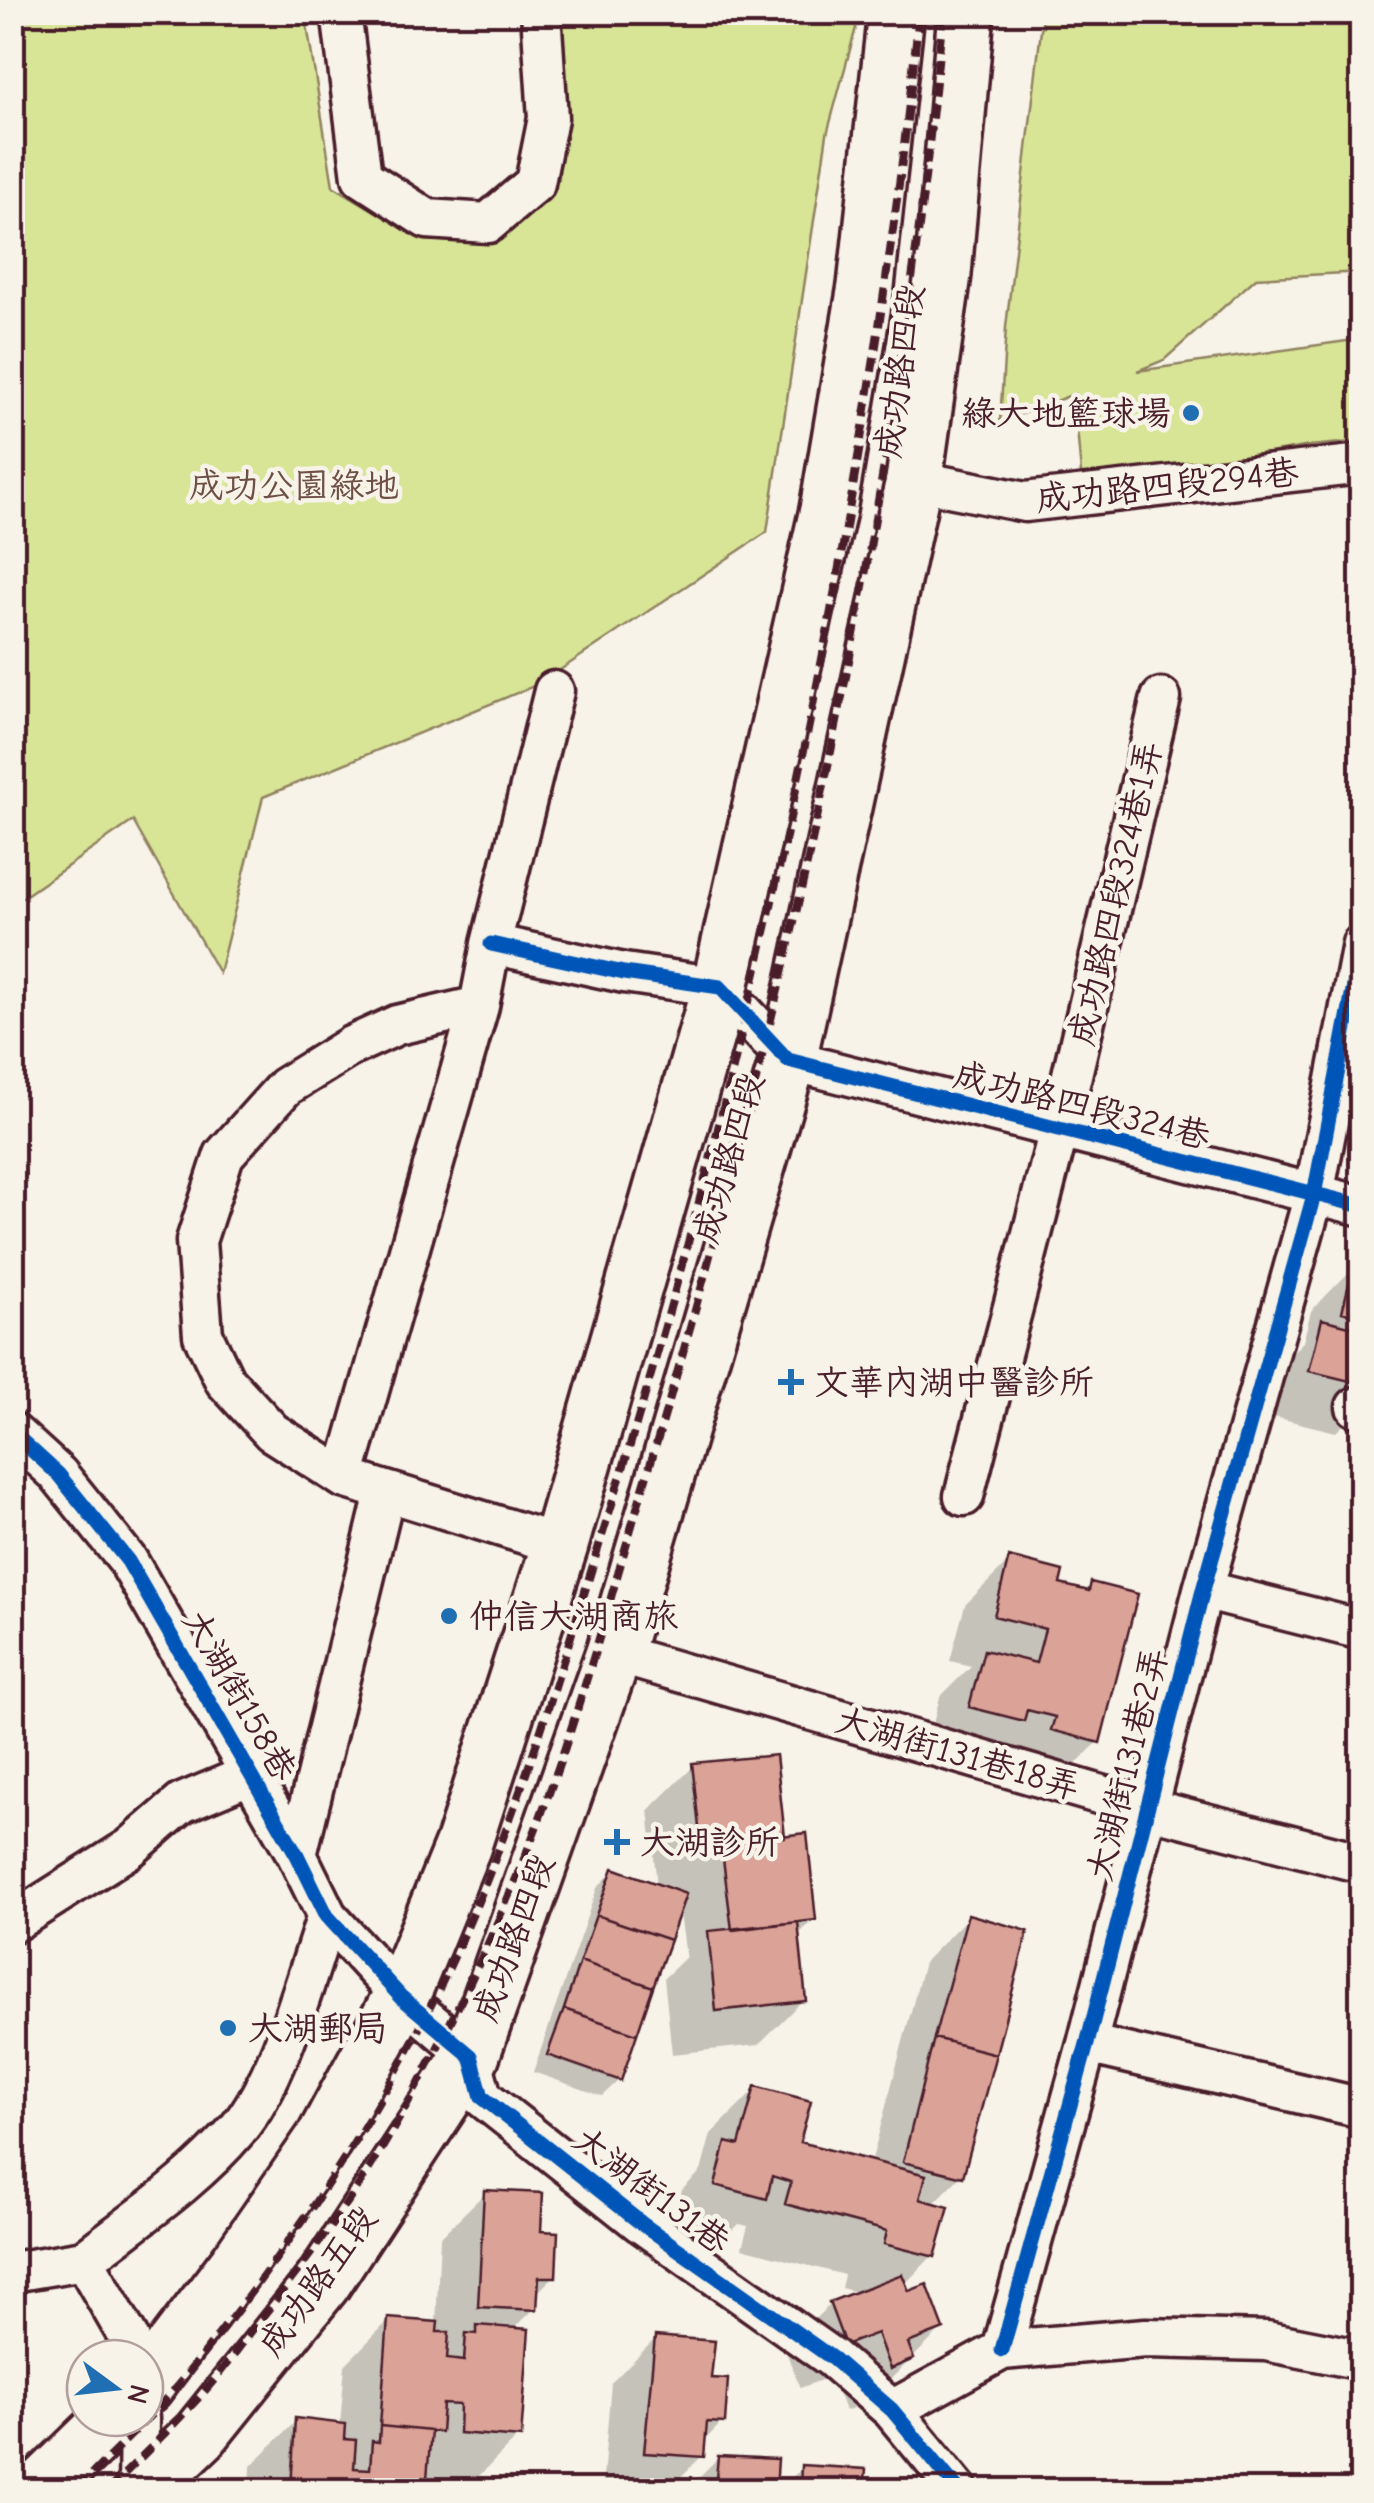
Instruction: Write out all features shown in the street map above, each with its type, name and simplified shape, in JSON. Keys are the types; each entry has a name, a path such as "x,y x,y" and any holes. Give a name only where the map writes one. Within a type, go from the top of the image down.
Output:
{"main road":[{"name":"成功路四段","path":"401,1998 463,1844 560,1545 720,987 828,510 866,286 896,12"},
{"name":"成功路四段","path":"471,2056 614,1652 788,1060 914,480 943,274 966,12"},
{"path":"165,2360 239,2262 324,2138 401,1998"},
{"name":"成功路五段","path":"140,2490 200,2435 324,2282 471,2056"},
{"path":"40,2490 93,2438"}],"street":[{"path":"341,12 362,177 427,219 488,223 535,183 548,118 541,12"},
{"name":"成功路四段294巷","path":"914,480 1024,502 1362,464"},
{"path":"344,1478 480,1006 554,691"},
{"name":"成功路四段324巷1弄","path":"964,1496 1059,1130 1161,698"},
{"path":"492,944 624,972 720,987 788,1060"},
{"name":"大湖街131巷2弄","path":"1002,2350 1087,2044 1204,1590 1314,1195 1362,944"},
{"path":"480,1006 396,1025 351,1046 285,1087 224,1155 196,1241 203,1336 225,1381 272,1432 344,1478 560,1545"},
{"name":"成功路四段324巷","path":"788,1060 1362,1206"},
{"name":"大湖街158巷","path":"12,1432 58,1474 128,1561 251,1774 327,1916 401,1998"},
{"path":"296,1856 385,1493"},
{"path":"1204,1590 1362,1630"},
{"name":"大湖街131巷18弄","path":"614,1652 1146,1808 1362,1863"},
{"path":"12,1923 130,1848 182,1803 251,1774"},
{"path":"12,2272 84,2260 190,2177 239,2128 278,2059 327,1916"},
{"path":"401,1998 471,2056"},
{"path":"1087,2044 1362,2108"},
{"name":"大湖街131巷","path":"471,2056 482,2097 641,2224 832,2358 892,2410 958,2490"},
{"path":"84,2260 129,2338"},
{"path":"892,2410 1002,2350 1146,2338 1266,2341 1362,2360"},
{"path":"139,2438 140,2490"}],"green space":[{"name":"成功公園綠地","path":"13,13 305,13 333,186 423,240 495,243 559,179 558,13 860,13 827,134 767,532 539,684 263,797 219,973 133,821 13,904"},
{"path":"1043,13 1361,13 1361,272 1256,278 1164,360 1137,371 1361,339 1361,441 1310,446 1082,485 1074,394 1000,422 1006,327"}],"building":[{"path":"1354,1263 1362,1265 1362,1317 1342,1312"},
{"path":"1355,1316 1362,1317 1362,1384 1309,1371 1322,1319 1353,1327"},
{"path":"1009,1557 1063,1571 1060,1584 1089,1591 1091,1582 1138,1594 1100,1743 1051,1730 1055,1717 1027,1710 1024,1721 969,1707 984,1650 1036,1663 1045,1629 994,1616"},
{"path":"776,1755 785,1837 701,1846 692,1763"},
{"path":"807,1833 816,1920 732,1930 721,1843"},
{"path":"613,1868 686,1894 670,1940 596,1915"},
{"path":"968,1914 1028,1931 996,2054 934,2038"},
{"path":"596,1915 670,1940 653,1987 580,1961"},
{"path":"798,1922 806,2001 716,2011 708,1931"},
{"path":"580,1961 653,1987 637,2034 564,2009"},
{"path":"564,2009 637,2034 621,2081 547,2055"},
{"path":"934,2038 996,2054 963,2177 903,2162"},
{"path":"755,2086 811,2101 800,2142 926,2175 920,2199 949,2207 935,2257 884,2244 887,2231 785,2204 791,2182 772,2176 767,2199 715,2185 726,2142 739,2145"},
{"path":"484,2190 543,2193 541,2231 558,2232 556,2277 539,2277 537,2310 478,2307"},
{"path":"902,2274 909,2291 927,2284 944,2329 908,2343 914,2359 890,2369 877,2333 845,2345 829,2302"},
{"path":"388,2318 438,2322 437,2332 449,2332 447,2359 464,2361 466,2333 477,2334 477,2325 529,2329 521,2438 459,2433 460,2405 443,2404 441,2432 380,2426"},
{"path":"655,2336 715,2341 711,2378 728,2379 725,2423 707,2422 704,2457 644,2453"},
{"path":"12,2373 19,2382 18,2420 12,2423"},
{"path":"295,2418 346,2424 345,2439 356,2440 354,2468 370,2469 372,2441 379,2442 380,2426 431,2431 426,2490 291,2490"},
{"path":"718,2456 778,2459 776,2490 715,2490"},
{"path":"801,2465 866,2469 864,2490 800,2490"}],"railway":[{"path":"76,2490 187,2374 253,2290 344,2158 399,2066 454,1957 529,1766 649,1382 716,1137 774,890 859,453 897,202 919,12"},
{"path":"108,2490 216,2377 314,2250 381,2150 444,2036 487,1945 561,1759 701,1287 793,927 867,564 923,197 943,12"}],"cycle path":[{"path":"491,944 624,973 720,987 788,1060 1362,1206"},
{"path":"1002,2350 1087,2044 1203,1590 1314,1195 1362,944"},
{"path":"12,1432 58,1474 128,1561 297,1855 327,1916 401,1997 471,2056 482,2097 641,2223 832,2358 892,2410 958,2490"}],"place":[{"name":"綠大地籃球場","path":"1191,413"},
{"name":"文華內湖中醫診所","path":"791,1382"},
{"name":"仲信大湖商旅","path":"449,1616"},
{"name":"大湖診所","path":"617,1842"},
{"name":"大湖郵局","path":"228,2028"}]}
